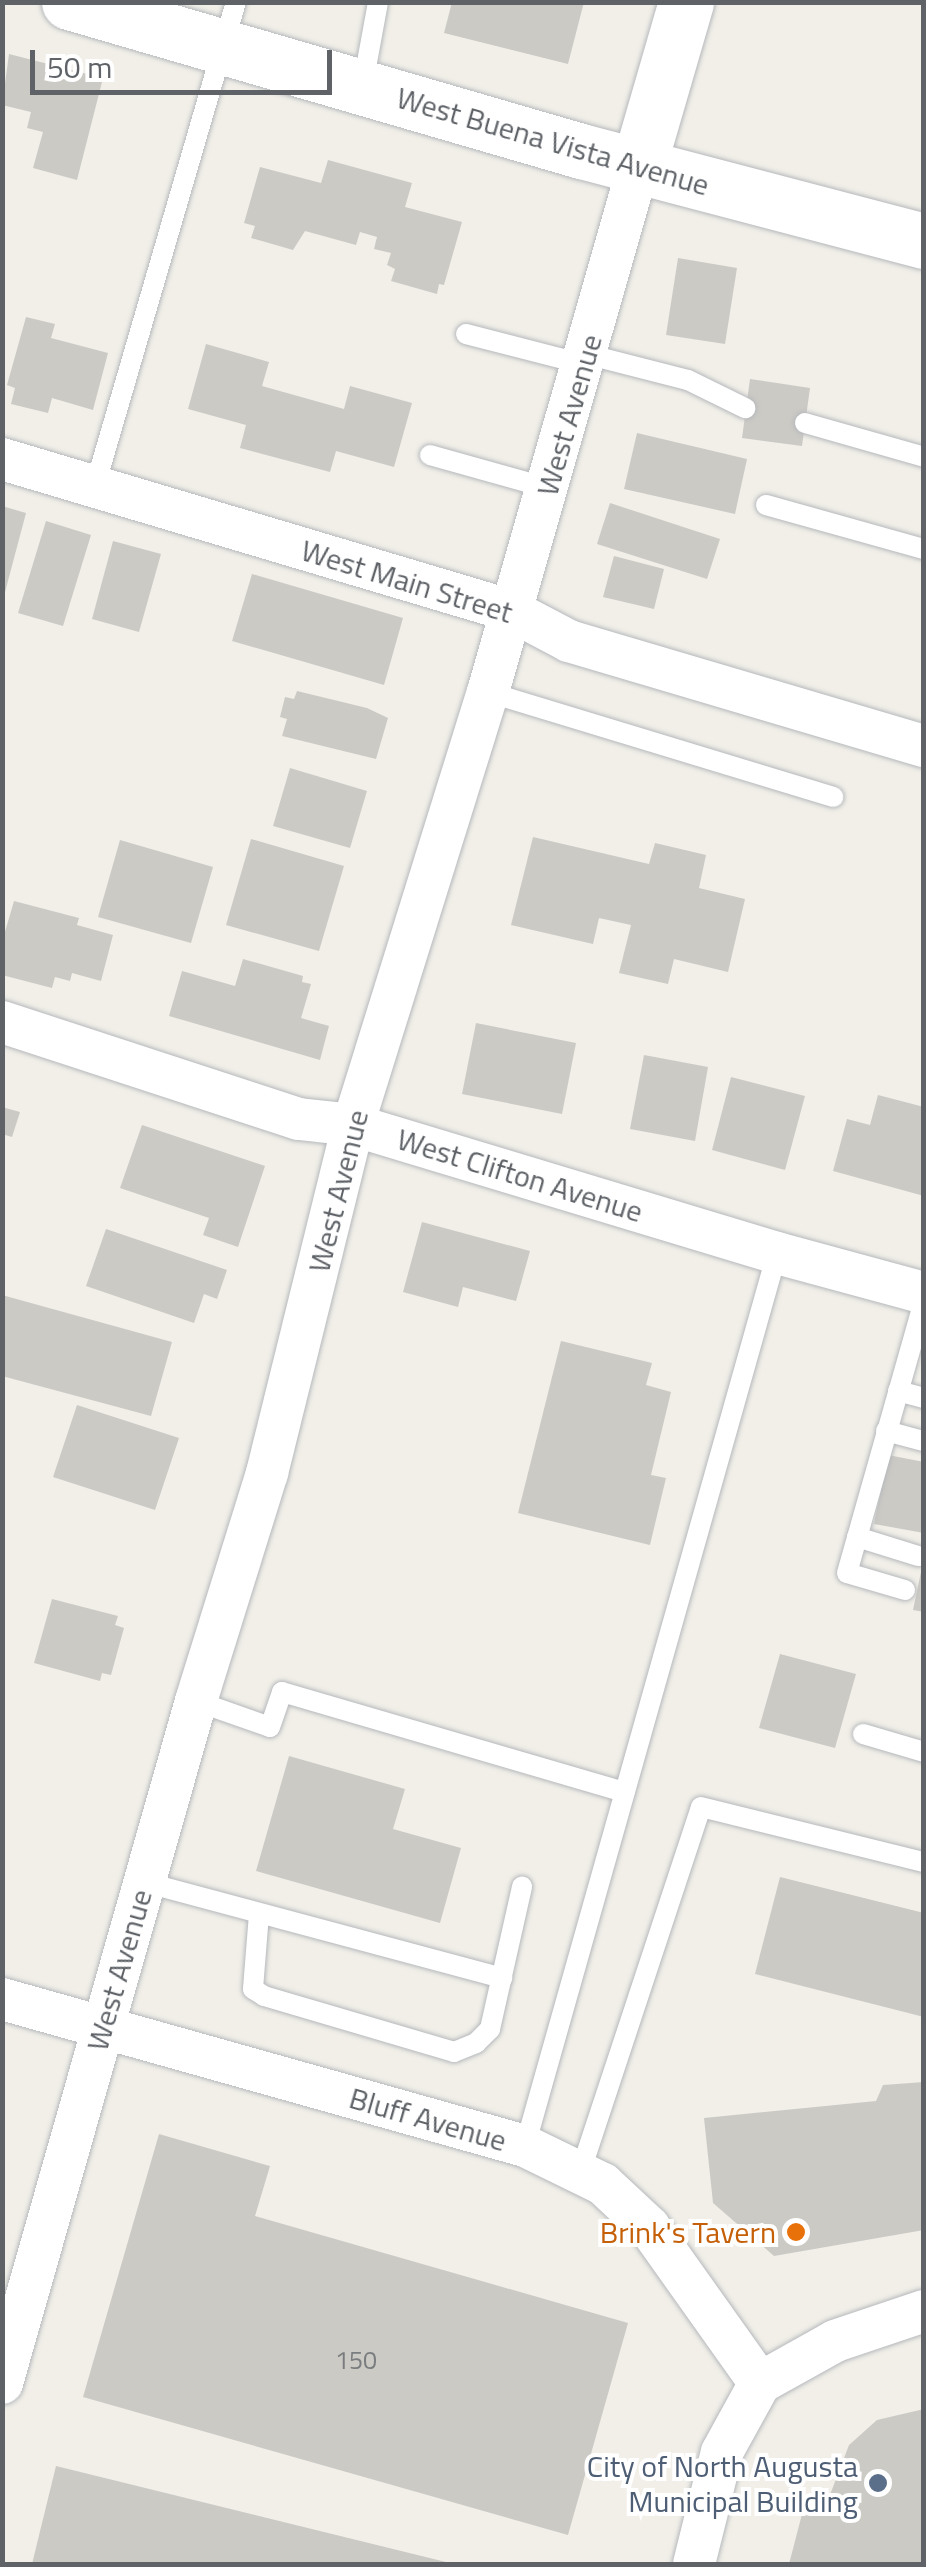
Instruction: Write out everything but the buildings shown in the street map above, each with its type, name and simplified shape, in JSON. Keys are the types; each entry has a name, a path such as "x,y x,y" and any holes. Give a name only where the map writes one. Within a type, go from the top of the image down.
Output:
{"street":[{"name":"West Buena Vista Avenue","path":"69,2 230,25 362,87 924,241"},
{"name":"West Avenue","path":"2,2383 196,1701 267,1473 354,1125 512,612 686,2"},
{"name":"West Main Street","path":"2,458 512,612 568,642 924,746"},
{"name":"West Clifton Avenue","path":"2,1022 298,1119 354,1125 777,1253 924,1292"},
{"name":"Bluff Avenue","path":"2,1999 525,2146 580,2172 603,2184 649,2227 760,2384"},
{"path":"694,2564 722,2452 760,2384 836,2341 924,2311"}],"lane":[{"path":"362,87 378,2"},
{"path":"95,486 230,25"},
{"path":"466,334 688,380 746,408"},
{"path":"805,424 924,457"},
{"path":"430,455 548,488"},
{"path":"766,505 924,548"},
{"path":"488,692 833,797"},
{"path":"525,2146 777,1253"},
{"path":"905,1590 847,1573 898,1391 915,1364 924,1301"},
{"path":"898,1391 924,1398"},
{"path":"886,1431 924,1441"},
{"path":"857,1536 918,1556"},
{"path":"196,1701 270,1726 282,1692 625,1792"},
{"path":"863,1734 924,1752"},
{"path":"580,2172 700,1807 924,1862"},
{"path":"144,1882 502,1978"},
{"path":"259,1914 253,1989 264,1996 454,2052 476,2043 490,2030 522,1888"}],"place":[{"name":"Brink's Tavern","path":"796,2232"},
{"name":"City of North Augusta Municipal Building","path":"878,2483"}]}
